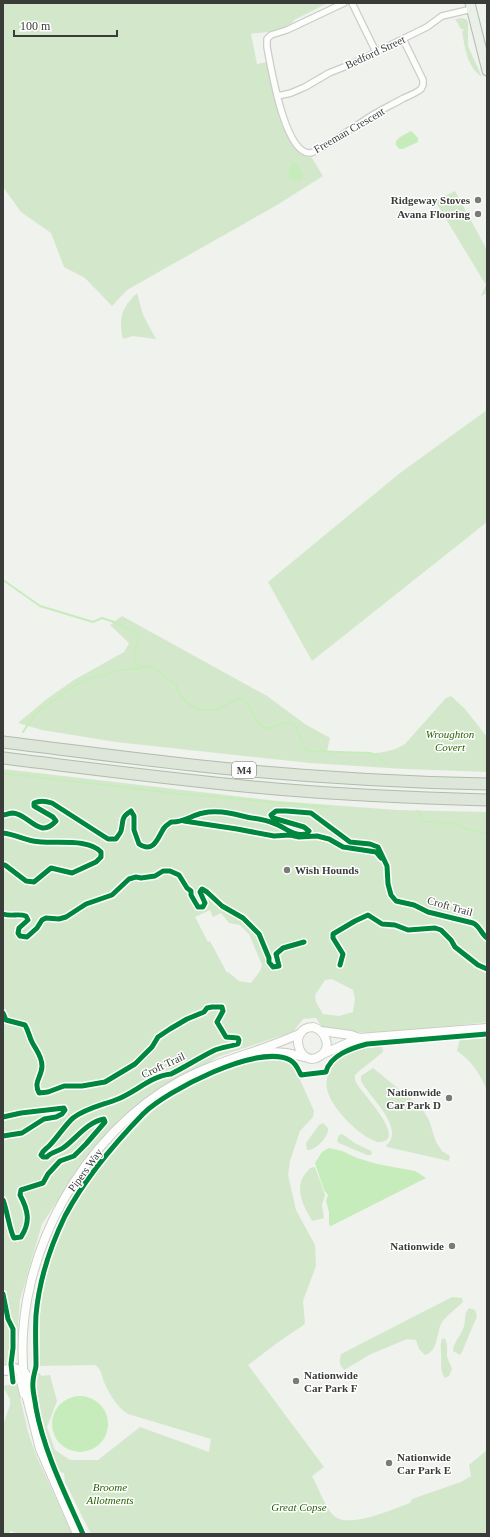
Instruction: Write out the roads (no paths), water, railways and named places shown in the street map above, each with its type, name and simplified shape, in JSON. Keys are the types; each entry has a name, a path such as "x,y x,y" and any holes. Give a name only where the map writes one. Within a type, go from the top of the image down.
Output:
{"highway":[{"name":"M4","path":"3,742 261,772 367,779 487,784"},
{"name":"M4","path":"3,758 146,776 276,789 487,800"}],"main road":[{"path":"471,6 487,71"},
{"path":"359,1038 351,1035 321,1031 315,1027 310,1027 304,1029 298,1039 301,1052 305,1057 311,1059 359,1038 487,1028"},
{"path":"321,1031 326,1043 326,1049 323,1054"},
{"name":"Pipers Way","path":"77,1534 40,1449 20,1376 23,1370 23,1331 30,1290 38,1258 46,1236 58,1210 89,1162 129,1118 163,1092 187,1077 208,1067 258,1051 301,1033"},
{"name":"Pipers Way","path":"258,1051 286,1052 305,1057"}],"street":[{"name":"Freeman Crescent","path":"344,3 287,30 269,36 267,39 267,47 284,120 295,142 305,151 309,153 315,151 343,135 370,116 421,89 423,85 422,80 403,39"},
{"path":"352,3 376,52"},
{"name":"Bedford Street","path":"278,96 298,91 329,73 354,63 427,27 442,16 471,6"},
{"path":"3,1371 13,1366 23,1370"}],"waterway":[{"path":"3,580 40,606 93,622 102,618 114,622 138,634 134,652 134,660 136,665 148,667"},
{"path":"23,732 39,711 86,679 122,670 152,667 176,685 181,696 188,704 199,710 216,710 241,698 245,701 257,721 263,727 271,728 286,723 296,726 305,749 308,751 371,753 380,758 387,765"},
{"path":"3,773 182,794 328,807"},
{"path":"418,811 424,822 455,823 463,828 487,834"}],"place":[{"name":"Ridgeway Stoves","path":"478,200"},
{"name":"Avana Flooring","path":"478,214"},
{"name":"Wish Hounds","path":"287,870"},
{"name":"Nationwide Car Park D","path":"449,1098"},
{"name":"Nationwide","path":"452,1246"},
{"name":"Nationwide Car Park F","path":"296,1381"},
{"name":"Nationwide Car Park E","path":"389,1463"}],"park label":[{"name":"Wroughton Covert","path":"450,740"},
{"name":"Broome Allotments","path":"110,1493"},
{"name":"Great Copse","path":"299,1507"}]}
